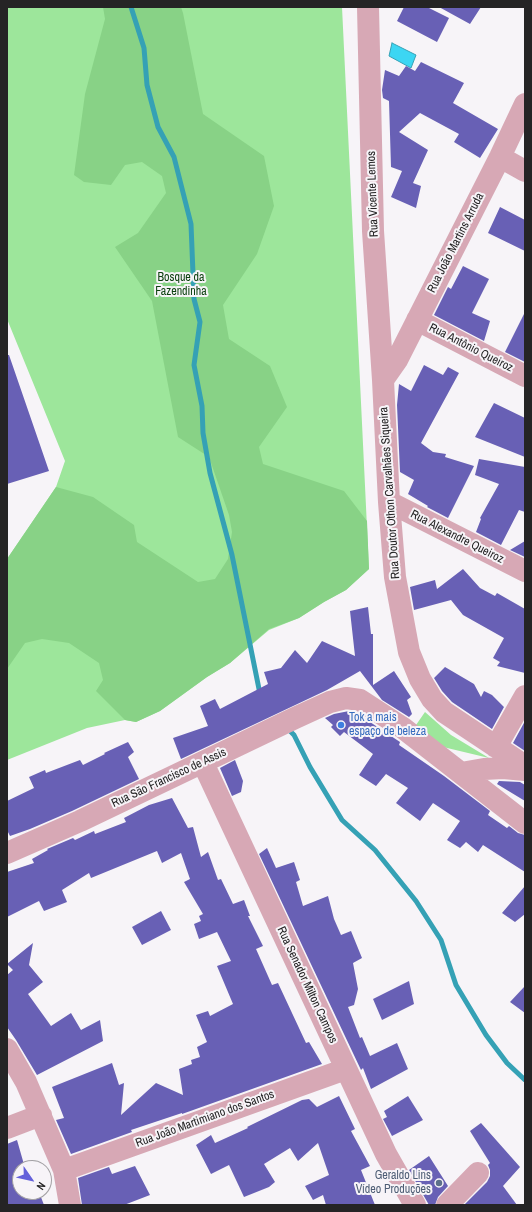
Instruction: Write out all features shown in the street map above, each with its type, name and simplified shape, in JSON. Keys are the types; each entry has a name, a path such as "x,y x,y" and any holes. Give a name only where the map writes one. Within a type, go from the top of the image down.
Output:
{"street":[{"name":"Rua Vicente Lemos","path":"368,7 373,231 383,380"},
{"name":"Rua João Martins Arruda","path":"383,380 397,360 500,157 525,104"},
{"path":"500,157 525,171"},
{"name":"Rua Antônio Queiroz","path":"417,320 525,376"},
{"name":"Rua Doutor Othon Carvalhães Siqueira","path":"383,380 389,502 395,577 410,652 420,679 432,700 444,712 525,766"},
{"name":"Rua Alexandre Queiroz","path":"389,502 525,571"},
{"path":"496,747 525,696"},
{"name":"Rua São Francisco de Assis","path":"7,853 80,821 295,718 330,702 346,698 360,700 403,728 525,823"},
{"name":"Rua Senador Milton Campos","path":"203,763 386,1154 416,1205"},
{"path":"461,772 503,768 525,770"},
{"path":"7,1049 26,1082 64,1170 70,1205"},
{"name":"Rua João Martimiano dos Santos","path":"64,1170 346,1069"},
{"path":"7,1128 41,1115"},
{"path":"447,1205 478,1172"}],"green space":[{"name":"Bosque da Fazendinha","path":"7,7 342,7 369,569 346,590 299,618 269,630 230,663 207,677 160,711 136,722 125,720 87,728 7,760 7,559 56,487 65,461 7,319"},
{"path":"103,7 181,7 203,114 264,156 274,206 257,254 223,305 229,339 270,366 287,407 259,447 263,464 344,491 367,521 369,569 346,590 299,618 269,629 230,663 207,677 160,711 136,722 125,720 96,691 103,680 99,663 69,643 42,639 25,643 7,669 7,559 56,487 93,497 134,525 137,542 198,582 215,579 228,559 232,532 229,515 209,457 178,437 152,301 115,247 138,233 166,193 162,176 142,162 125,165 111,185 84,182 74,175 85,94 105,19"},
{"path":"425,712 451,735 489,758 443,747 416,725"}],"water":[{"path":"392,43 416,55 411,68 389,56"}],"building":[{"path":"404,7 427,7 449,18 437,42 397,21"},
{"path":"439,7 481,7 470,24"},
{"path":"421,62 464,83 453,103 498,129 480,158 454,142 459,134 420,113 399,132 428,150 413,183 421,186 416,208 391,197 402,171 391,167 389,101 383,98 382,90 385,70 399,76 406,66 415,71"},
{"path":"500,207 525,220 525,251 488,233"},
{"path":"463,266 489,279 472,313 490,321 484,341 434,315 448,287 451,289"},
{"path":"525,312 525,362 505,352"},
{"path":"7,355 9,355 49,471 7,484"},
{"path":"424,365 443,375 448,367 459,373 421,443 433,452 446,454 445,457 474,466 448,518 427,507 428,506 408,494 414,480 400,472 397,405 399,384 411,391"},
{"path":"494,403 525,418 525,457 475,437"},
{"path":"479,459 525,467 525,512 519,510 501,545 476,532 481,519 480,518 499,484 475,475"},
{"path":"525,541 525,557 510,550"},
{"path":"463,569 480,588 495,596 497,593 525,609 525,673 497,666 500,662 493,658 504,638 463,615 451,600 414,610 410,587 435,580 437,589"},
{"path":"368,607 371,634 373,634 373,685 394,671 411,697 407,700 412,714 409,717 382,700 360,671 327,690 181,759 173,738 208,726 200,706 215,699 220,709 268,684 264,672 281,668 295,650 307,663 322,641 355,656 350,611"},
{"path":"445,667 474,684 481,697 484,691 492,695 504,707 492,729 452,702 442,691 434,678"},
{"path":"349,711 358,714 400,742 399,745 444,776 490,811 488,815 507,828 509,826 518,833 525,835 525,872 483,845 478,852 466,842 460,848 447,840 460,821 433,803 420,821 396,803 408,788 386,774 376,786 359,775 373,754 344,732 340,736 331,727 333,725 325,718 334,714"},
{"path":"525,721 525,751 513,743"},
{"path":"128,742 134,752 128,757 139,779 72,811 10,836 7,830 7,801 34,788 29,777 45,770 46,773 80,760 83,765"},
{"path":"235,760 243,781 241,792 232,796 220,768"},
{"path":"499,781 520,782 525,785 525,801 497,784"},
{"path":"172,798 188,828 193,827 201,857 208,852 218,880 221,879 233,904 244,900 250,916 248,916 263,946 256,949 272,985 278,983 306,1043 309,1042 322,1064 182,1114 131,1130 132,1132 71,1154 56,1120 64,1118 52,1087 112,1063 119,1085 124,1083 121,1115 156,1083 183,1095 179,1069 192,1064 191,1060 200,1057 197,1047 207,1042 196,1015 208,1011 210,1016 233,1004 217,966 231,961 217,932 199,939 194,924 201,921 199,916 203,914 184,882 190,879 181,853 162,863 157,851 91,878 89,873 62,890 67,902 44,911 39,901 7,917 7,872 34,863 32,859 48,850 47,849 73,838 75,840 94,831 95,834 126,822 124,818 149,805"},
{"path":"267,848 276,868 294,862 300,880 296,882 303,906 328,896 334,919 341,935 351,931 362,958 353,963 358,989 354,1005 348,1007 360,1038 362,1037 370,1056 397,1043 408,1069 371,1089 363,1068 361,1070 259,854"},
{"path":"525,886 525,914 515,922 502,913"},
{"path":"161,911 171,930 142,945 132,927"},
{"path":"33,943 29,965 43,982 28,994 51,1026 71,1013 81,1030 100,1020 103,1041 37,1075 7,1027 7,975 13,970 7,964"},
{"path":"409,981 414,1004 382,1020 373,999"},
{"path":"525,986 525,1013 510,1002"},
{"path":"339,1096 355,1129 351,1131 370,1166 361,1170 375,1205 326,1205 323,1195 313,1200 305,1186 329,1175 318,1143 298,1161 290,1148 264,1164 275,1182 269,1187 244,1197 229,1165 211,1174 196,1145 211,1135 215,1143 302,1100 309,1099 317,1107"},
{"path":"408,1096 423,1120 392,1136 383,1119 387,1117 384,1111"},
{"path":"481,1123 520,1167 503,1186 517,1205 464,1205 487,1182 490,1176 488,1165 490,1163 470,1131"},
{"path":"17,1140 23,1160 12,1160 12,1200 42,1200 44,1205 7,1205 7,1144"},
{"path":"429,1156 448,1186 438,1197 435,1205 429,1205 409,1170"},
{"path":"135,1166 150,1195 124,1205 82,1205 78,1178 109,1167 112,1174"}],"waterway":[{"path":"131,7 144,48 147,85 158,127 174,157 191,224 194,299 200,322 194,365 202,406 203,433 210,473 232,555 261,694"},
{"path":"287,728 294,735 310,767 342,820 375,850 416,901 441,940 456,985 486,1035 507,1063 525,1080"}],"place":[{"name":"Tok a mais espaço de beleza","path":"341,725"},
{"name":"Geraldo Lins Vídeo Produções","path":"439,1183"}]}
